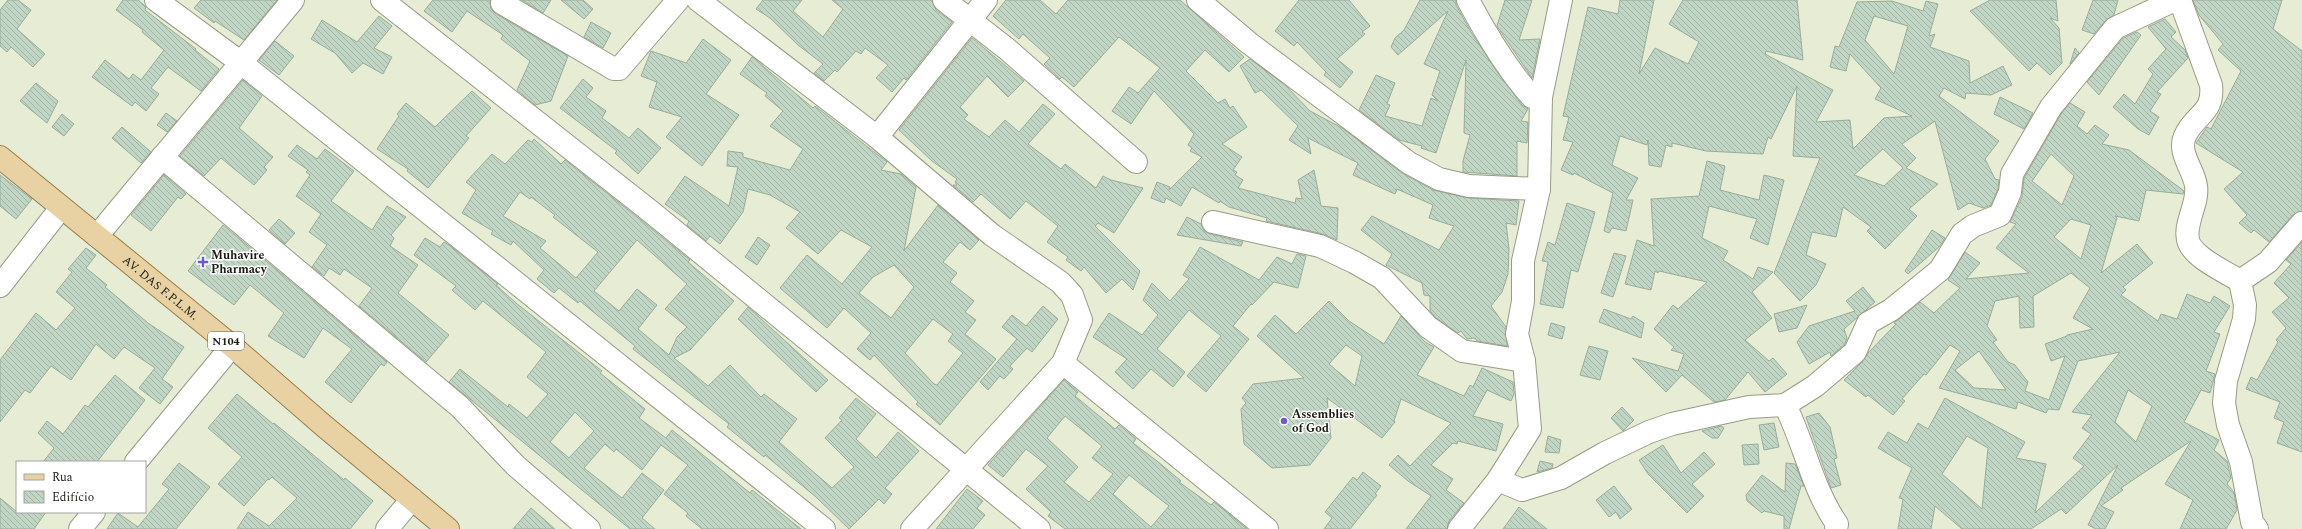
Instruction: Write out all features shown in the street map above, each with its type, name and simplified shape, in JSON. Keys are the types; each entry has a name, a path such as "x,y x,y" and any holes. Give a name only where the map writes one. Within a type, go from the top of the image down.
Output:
{"main road":[{"name":"AV. DAS F.P.L.M.","path":"0,157 232,346 448,529"}],"street":[{"path":"156,0 240,62 824,529"},
{"path":"97,236 293,0"},
{"path":"382,0 650,211 1039,529"},
{"path":"502,2 614,69 619,69 678,0"},
{"path":"698,0 877,137 992,235 1060,282 1072,295 1081,320 1063,363 968,470 912,529"},
{"path":"944,0 971,19 1136,162"},
{"path":"877,137 986,0"},
{"path":"1198,0 1249,44 1409,163 1439,179 1469,186 1538,189"},
{"path":"1468,0 1516,79 1532,96 1541,98"},
{"path":"1459,529 1498,480 1530,429 1524,361 1517,334 1523,301 1523,260 1538,189 1541,98 1561,0"},
{"path":"1498,480 1522,490 1561,478 1605,453 1648,432 1672,424 1749,407 1785,405 1815,386 1855,352 1868,323 1891,310 1940,270 1962,234 1973,226 2000,215 2010,192 2012,174 2051,107 2115,28 2175,0"},
{"path":"2180,0 2211,85 2212,97 2209,105 2186,134 2183,144 2197,188 2187,236 2189,244 2197,254 2240,281 2245,306 2244,319 2226,381 2224,402 2228,425 2241,462 2252,522 2257,529"},
{"path":"162,157 460,407 515,465 589,529"},
{"path":"0,286 61,208"},
{"path":"1213,222 1320,246 1354,262 1382,278 1428,327 1462,351 1524,361"},
{"path":"2240,281 2268,262 2302,223"},
{"path":"137,461 232,346"},
{"path":"1063,363 1266,529"},
{"path":"1785,405 1803,446 1824,504 1837,524 1836,529"},
{"path":"387,529 412,499"},
{"path":"80,529 93,513"}],"building":[{"path":"8,0 18,0 31,10 17,29 45,54 33,67 11,47 7,52 0,46 0,10"},
{"path":"123,0 138,0 146,7 145,10 196,49 195,50 219,69 201,91 168,67 151,88 159,94 146,111 135,102 132,106 92,77 105,60 129,79 133,74 141,80 164,50 142,32 143,30 116,10"},
{"path":"201,0 277,0 244,40 215,21 214,23 194,8"},
{"path":"433,0 490,0 491,9 496,14 568,56 551,101 535,105 517,90 530,61 501,39 503,35 467,11 452,32 424,11"},
{"path":"522,0 551,0 543,13"},
{"path":"561,0 583,0 593,9 584,19"},
{"path":"763,0 802,0 793,11 823,37 843,9 832,0 932,0 936,10 952,22 906,80 904,78 892,92 876,78 888,65 865,48 861,54 856,51 837,72 835,70 824,81 814,73 823,64 798,45 770,18 756,9"},
{"path":"1006,0 1040,0 1056,14 1068,0 1180,0 1244,57 1229,72 1205,50 1186,71 1218,103 1225,99 1230,108 1233,106 1247,127 1222,144 1242,157 1233,170 1237,172 1235,175 1243,180 1238,188 1295,203 1296,198 1302,199 1298,180 1314,170 1321,206 1338,208 1337,240 1323,234 1266,221 1267,218 1229,207 1220,201 1219,203 1192,187 1181,206 1166,198 1164,203 1151,198 1157,182 1170,187 1169,190 1202,157 1190,151 1192,148 1188,145 1194,134 1154,91 1131,124 1112,111 1129,87 1138,93 1160,68 1119,37 1074,87 1062,77 1060,79 1044,64 1050,58 1023,34 1019,39 993,16"},
{"path":"1299,0 1349,0 1370,26 1362,32 1365,34 1337,59 1353,72 1340,88 1324,75 1326,72 1297,42 1294,46 1275,31"},
{"path":"1420,0 1456,0 1456,5 1471,32 1495,69 1522,105 1528,109 1521,121 1528,122 1527,143 1517,141 1517,176 1463,172 1463,161 1470,135 1464,133 1466,60 1436,153 1421,148 1422,146 1399,140 1359,110 1376,75 1395,83 1387,104 1390,105 1385,116 1422,126 1431,98 1438,101 1432,95 1440,71 1424,64 1448,11 1398,55 1391,47 1395,38 1404,30"},
{"path":"1505,0 1532,0 1519,40 1540,39 1532,78 1497,26"},
{"path":"1620,0 1654,0 1639,74 1655,48 1688,64 1699,42 1669,24 1683,0 1797,0 1803,60 1766,51 1765,54 1833,90 1816,122 1850,120 1853,149 1884,118 1912,116 1875,99 1881,88 1850,54 1846,71 1830,67 1835,46 1839,47 1857,2 1892,1 1923,11 1926,1 1938,4 1929,36 1935,34 1930,47 1969,61 1970,83 2003,66 2012,85 1991,95 1966,93 1965,99 1944,88 1939,96 1999,141 1985,159 1995,179 1999,180 1998,189 1991,205 1983,208 1969,203 1958,210 1935,121 1902,144 1916,158 1906,168 1938,184 1909,209 1917,216 1885,249 1867,231 1871,227 1843,207 1836,237 1812,232 1806,255 1826,264 1816,285 1800,301 1774,273 1820,158 1793,156 1797,86 1771,139 1768,137 1763,154 1706,151 1672,143 1672,147 1666,145 1661,167 1649,165 1648,140 1647,145 1620,136 1612,165 1638,178 1626,200 1633,200 1626,231 1612,228 1609,233 1604,231 1613,193 1574,173 1573,175 1561,170 1573,142 1563,140 1569,117 1563,116 1588,7 1618,14","holes":["1874,16 1908,26 1894,74 1865,40","1883,149 1903,168 1884,186 1854,175"]},
{"path":"1990,0 2056,0 2058,21 2050,18 2059,28 2062,63 2050,75 2037,63 2029,71 1970,11"},
{"path":"2093,0 2118,0 2114,15 2106,20 2094,34 2082,30"},
{"path":"2193,0 2282,0 2273,29 2302,51 2302,211 2293,215 2269,242 2254,230 2251,233 2239,223 2247,215 2224,189 2243,172 2196,143 2207,127 2211,129 2241,71 2218,50 2223,44 2199,15"},
{"path":"379,16 392,26 374,48 392,57 383,74 363,63 352,73 335,53 311,39 322,20 357,42"},
{"path":"2165,19 2176,32 2171,37 2185,50 2188,58 2157,92 2161,94 2150,111 2159,117 2149,135 2138,129 2113,107 2124,94 2135,104 2153,74 2148,69 2166,49 2148,27"},
{"path":"591,22 611,33 603,48 584,37"},
{"path":"2137,32 2141,35 2099,95 2087,82 2123,38"},
{"path":"972,38 1024,81 1008,97 987,76 960,107 968,115 964,119 989,137 1005,120 1019,132 1043,104 1055,114 1028,144 1061,169 1065,164 1096,188 1103,176 1111,180 1143,188 1114,233 1098,223 1095,226 1140,271 1133,290 1122,279 1106,293 1084,267 1081,271 1066,260 1068,257 1047,242 1058,226 1026,201 1010,219 981,194 973,202 953,185 957,185 955,182 957,179 932,161 899,130"},
{"path":"703,39 731,60 706,94 739,115 702,166 666,137 682,117 649,107 657,82 641,76 651,51 686,63"},
{"path":"275,41 294,56 279,75 259,60"},
{"path":"2075,48 2079,53 2070,64"},
{"path":"752,57 813,108 815,106 887,162 881,170 901,174 916,187 904,251 938,205 979,240 970,250 960,242 943,262 957,273 950,282 974,301 965,312 976,320 965,334 996,359 940,425 916,404 918,402 874,355 870,360 857,349 871,333 844,308 827,328 780,288 807,255 842,284 872,247 841,230 818,254 786,228 800,212 770,195 748,189 743,212 720,244 710,236 706,241 687,225 689,221 665,204 685,176 729,206 738,167 727,166 728,151 743,153 743,157 790,170 803,149 770,126 783,111 765,96 767,93 740,74","holes":["894,265 914,287 891,318 859,293 873,277","933,319 953,334 948,341 963,353 937,385 934,384 905,353"]},
{"path":"1250,59 1285,85 1310,111 1342,128 1402,173 1433,190 1468,198 1519,201 1516,225 1506,223 1509,249 1508,274 1502,292 1491,306 1506,327 1507,346 1477,341 1475,338 1467,339 1461,331 1458,333 1436,318 1430,311 1430,296 1424,295 1422,283 1386,265 1392,254 1361,230 1372,216 1439,250 1454,226 1429,218 1433,205 1397,189 1395,194 1353,175 1358,163 1308,138 1311,154 1289,140 1298,126 1261,90 1255,93 1240,66"},
{"path":"583,79 593,88 586,97 606,111 602,118 629,138 638,128 661,148 638,174 615,153 617,151 560,108"},
{"path":"243,80 262,96 239,128 273,157 264,167 267,170 254,185 221,158 204,176 180,156"},
{"path":"36,83 58,101 47,123 20,101"},
{"path":"472,91 491,108 466,136 469,138 428,188 407,171 408,169 377,149 399,116 397,114 406,103 435,127"},
{"path":"2000,97 2033,113 2024,129 1994,114"},
{"path":"2070,103 2085,112 2077,126 2087,134 2095,125 2109,135 2102,144 2129,150 2184,191 2183,194 2146,190 2139,221 2115,216 2117,218 2101,273 2137,244 2153,263 2123,287 2126,290 2121,295 2158,321 2161,314 2177,319 2187,294 2210,303 2214,296 2230,306 2214,332 2220,334 2206,371 2215,374 2210,393 2201,390 2184,422 2219,440 2214,450 2227,461 2231,478 2227,484 2234,492 2237,510 2226,529 2180,529 2193,500 2165,484 2191,441 2121,488 2123,490 2101,506 2114,512 2105,529 2096,529 2088,525 2118,465 2066,514 2061,509 2031,529 1962,529 1935,506 1931,529 1898,529 1903,499 1899,498 1912,468 1878,448 1888,432 1907,443 1918,423 1928,429 1945,398 2025,442 2016,458 2046,464 2035,513 2084,466 2073,458 2091,434 2082,428 2092,415 2072,412 2120,352 2078,361 2059,410 2048,409 2046,413 2018,402 2016,409 1939,388 1960,351 1950,345 1926,375 1924,374 1902,399 1905,401 1893,415 1868,395 1866,397 1844,380 1896,324 1894,323 1920,302 1934,313 1960,288 1948,280 1965,252 1980,263 1966,279 2029,273 1996,248 2016,224 2010,222 2022,197 2024,178 2061,114","holes":["2051,154 2074,176 2062,205 2032,181","2071,219 2091,225 2081,259 2054,237","2071,273 2090,288 2073,318 2093,329 2067,335 2045,344 2051,361 2065,356 2049,400 2025,391 2028,382 2015,365 2008,362 1993,342 1997,340 1987,326 1995,301 2019,296 2020,328 2034,327 2033,296","1979,351 2006,390 1974,388 1955,370","2128,390 2152,406 2136,442 2115,422","1967,436 1988,448 1982,509 1942,474"]},
{"path":"166,113 177,121 167,132 157,125"},
{"path":"62,114 74,124 64,136 52,127"},
{"path":"122,127 151,152 141,163 112,138"},
{"path":"534,139 561,164 565,160 690,260 688,262 734,301 690,350 674,358 708,386 730,365 761,397 764,394 797,419 779,442 832,488 854,467 825,438 842,420 839,418 856,398 876,414 856,439 876,458 898,432 919,451 885,488 892,494 884,504 879,499 849,529 816,497 765,455 764,457 727,427 729,424 633,349 635,346 580,301 578,303 559,288 554,293 537,279 544,270 513,241 511,245 491,234 493,231 462,213 476,190 466,182 492,154 505,164 528,140 532,142","holes":["520,192 530,199 531,197 555,215 553,217 598,252 576,278 540,248 546,241 503,216","637,240 687,284 665,309 687,327 677,337 669,355 638,329 657,305 637,289 619,311 594,291"]},
{"path":"297,145 317,159 325,149 354,171 331,201 372,230 387,206 406,217 391,235 394,238 390,246 418,265 398,293 449,335 426,362 359,306 372,288 344,269 340,275 329,268 324,276 312,267 327,245 309,232 321,214 296,196 310,175 306,172 308,170 288,156"},
{"path":"1707,161 1725,166 1720,190 1759,200 1764,175 1784,180 1768,245 1750,238 1757,219 1709,206 1702,238 1728,251 1723,260 1753,279 1758,267 1773,272 1752,292 1772,318 1745,340 1769,361 1773,358 1787,374 1765,392 1748,372 1725,400 1714,402 1682,375 1666,392 1632,358 1678,371 1684,354 1671,350 1674,347 1654,329 1673,305 1678,309 1707,282 1659,271 1658,273 1655,271 1651,290 1625,284 1637,240 1654,246 1651,199 1699,196"},
{"path":"0,175 32,199 16,219 0,206"},
{"path":"164,175 186,194 181,199 178,197 151,231 131,215"},
{"path":"1567,203 1595,212 1578,272 1571,270 1563,308 1540,304 1548,262 1542,261 1548,242 1555,245"},
{"path":"1187,217 1201,224 1204,231 1210,234 1243,242 1241,246 1177,235"},
{"path":"279,219 295,233 285,244 269,230"},
{"path":"223,225 387,362 384,366 381,364 351,403 325,382 352,349 323,328 304,358 268,336 284,313 250,285 234,305 188,271"},
{"path":"1932,230 1945,238 1939,247 1908,274 1905,271"},
{"path":"758,237 770,245 757,265 745,257"},
{"path":"425,238 440,247 444,242 449,245 498,284 496,285 516,303 602,371 600,373 645,409 639,418 666,438 672,430 750,493 752,490 801,529 702,529 686,516 688,513 664,494 688,465 661,445 642,470 616,449 614,452 605,444 584,468 622,498 642,473 664,490 642,518 655,529 630,529 449,382 460,369 508,407 509,404 527,418 548,394 527,377 546,352 483,301 475,310 452,290 456,286 414,255","holes":["575,412 594,431 569,458 550,442"]},
{"path":"2302,242 2302,452 2277,443 2284,422 2274,418 2280,402 2246,389 2251,377 2257,380 2278,342 2276,340 2286,328 2272,312 2289,298 2274,283 2291,264 2286,260"},
{"path":"1200,247 1259,280 1277,257 1292,264 1297,254 1306,256 1298,288 1274,282 1252,305 1251,304 1233,326 1249,339 1206,392 1187,376 1221,336 1189,310 1157,349 1185,372 1173,387 1151,369 1133,389 1115,372 1127,359 1093,337 1109,313 1142,335 1158,315 1143,300 1152,283 1170,301 1189,279 1183,275"},
{"path":"86,248 96,255 86,268 107,285 105,287 148,323 184,347 162,379 173,387 160,404 139,388 155,368 124,347 114,359 96,344 71,380 51,366 30,393 25,390 0,422 0,360 36,313 56,330 75,308 56,292 72,272 68,269"},
{"path":"1614,253 1626,256 1613,297 1601,293"},
{"path":"1863,287 1875,302 1844,329 1847,338 1845,344 1831,356 1830,352 1809,364 1797,342 1809,326 1855,311 1846,301"},
{"path":"1329,301 1349,321 1384,344 1401,316 1425,342 1434,347 1417,375 1464,396 1470,385 1473,387 1482,368 1513,382 1514,394 1511,401 1487,390 1473,416 1503,424 1496,451 1458,441 1457,444 1453,443 1431,465 1453,479 1446,490 1464,503 1449,521 1447,529 1406,529 1431,496 1408,481 1389,465 1398,455 1410,466 1451,423 1401,399 1394,421 1395,422 1382,438 1327,398 1331,438 1310,465 1272,468 1244,444 1241,409 1246,403 1242,398 1253,384 1304,378 1257,336 1275,315 1296,334","holes":["1346,345 1362,356 1355,386 1329,364"]},
{"path":"1807,305 1797,328 1779,332 1774,314"},
{"path":"1043,306 1058,319 1032,352 1027,348 1010,366 1013,369 1004,379 1000,376 988,390 980,382 1017,339 1002,327 1012,315 1026,326"},
{"path":"748,307 828,380 816,392 738,319"},
{"path":"1604,309 1631,319 1633,316 1644,323 1641,338 1599,322"},
{"path":"1551,323 1565,327 1562,339 1548,335"},
{"path":"1589,346 1608,351 1600,380 1580,375"},
{"path":"115,375 145,400 98,461 44,461 54,448 38,433 47,421 63,434 85,405 88,407"},
{"path":"1064,380 1078,392 1075,396 1115,429 1119,425 1136,439 1133,443 1181,481 1179,482 1211,505 1214,502 1247,529 1065,529 1048,516 1051,512 1026,489 1048,466 1026,449 1003,477 988,465","holes":["1065,416 1102,446 1092,458 1113,474 1089,502 1064,482 1078,467 1047,438","1129,475 1169,506 1151,527 1113,494"]},
{"path":"237,394 344,480 345,478 373,501 350,529 237,529 248,512 269,526 297,498 272,477 269,480 268,479 244,506 218,484 242,457 208,428"},
{"path":"1622,407 1634,420 1623,431 1611,418"},
{"path":"1819,413 1830,427 1837,458 1834,459 1841,485 1831,488 1806,417"},
{"path":"1774,423 1779,447 1764,450 1759,425"},
{"path":"1721,426 1724,428 1718,438 1712,438 1702,431"},
{"path":"1548,436 1561,440 1559,453 1545,452"},
{"path":"1758,444 1759,464 1744,465 1742,445"},
{"path":"1663,445 1681,473 1704,452 1715,464 1692,484 1704,496 1687,513 1648,474 1639,460"},
{"path":"1540,461 1553,464 1552,468 1537,472"},
{"path":"179,463 210,487 176,529 107,529 118,513 138,527 169,489 162,484"},
{"path":"1786,463 1795,464 1804,486 1801,486 1789,529 1784,529 1784,516 1764,511 1762,513 1747,501 1746,495 1762,475 1785,492"},
{"path":"1363,472 1381,486 1375,494 1377,495 1350,529 1324,529 1332,518 1325,512 1353,477 1357,480"},
{"path":"1614,486 1632,509 1620,519 1616,512 1609,517 1596,500"},
{"path":"967,489 983,501 977,508 985,515 973,529 936,529"},
{"path":"0,498 16,511 16,513 45,513 34,529 0,529"},
{"path":"1519,507 1547,529 1503,529"},
{"path":"531,508 555,529 513,529"}],"place":[{"name":"Muhavire Pharmacy","path":"203,262"},
{"name":"Assemblies of God","path":"1284,421"}]}
